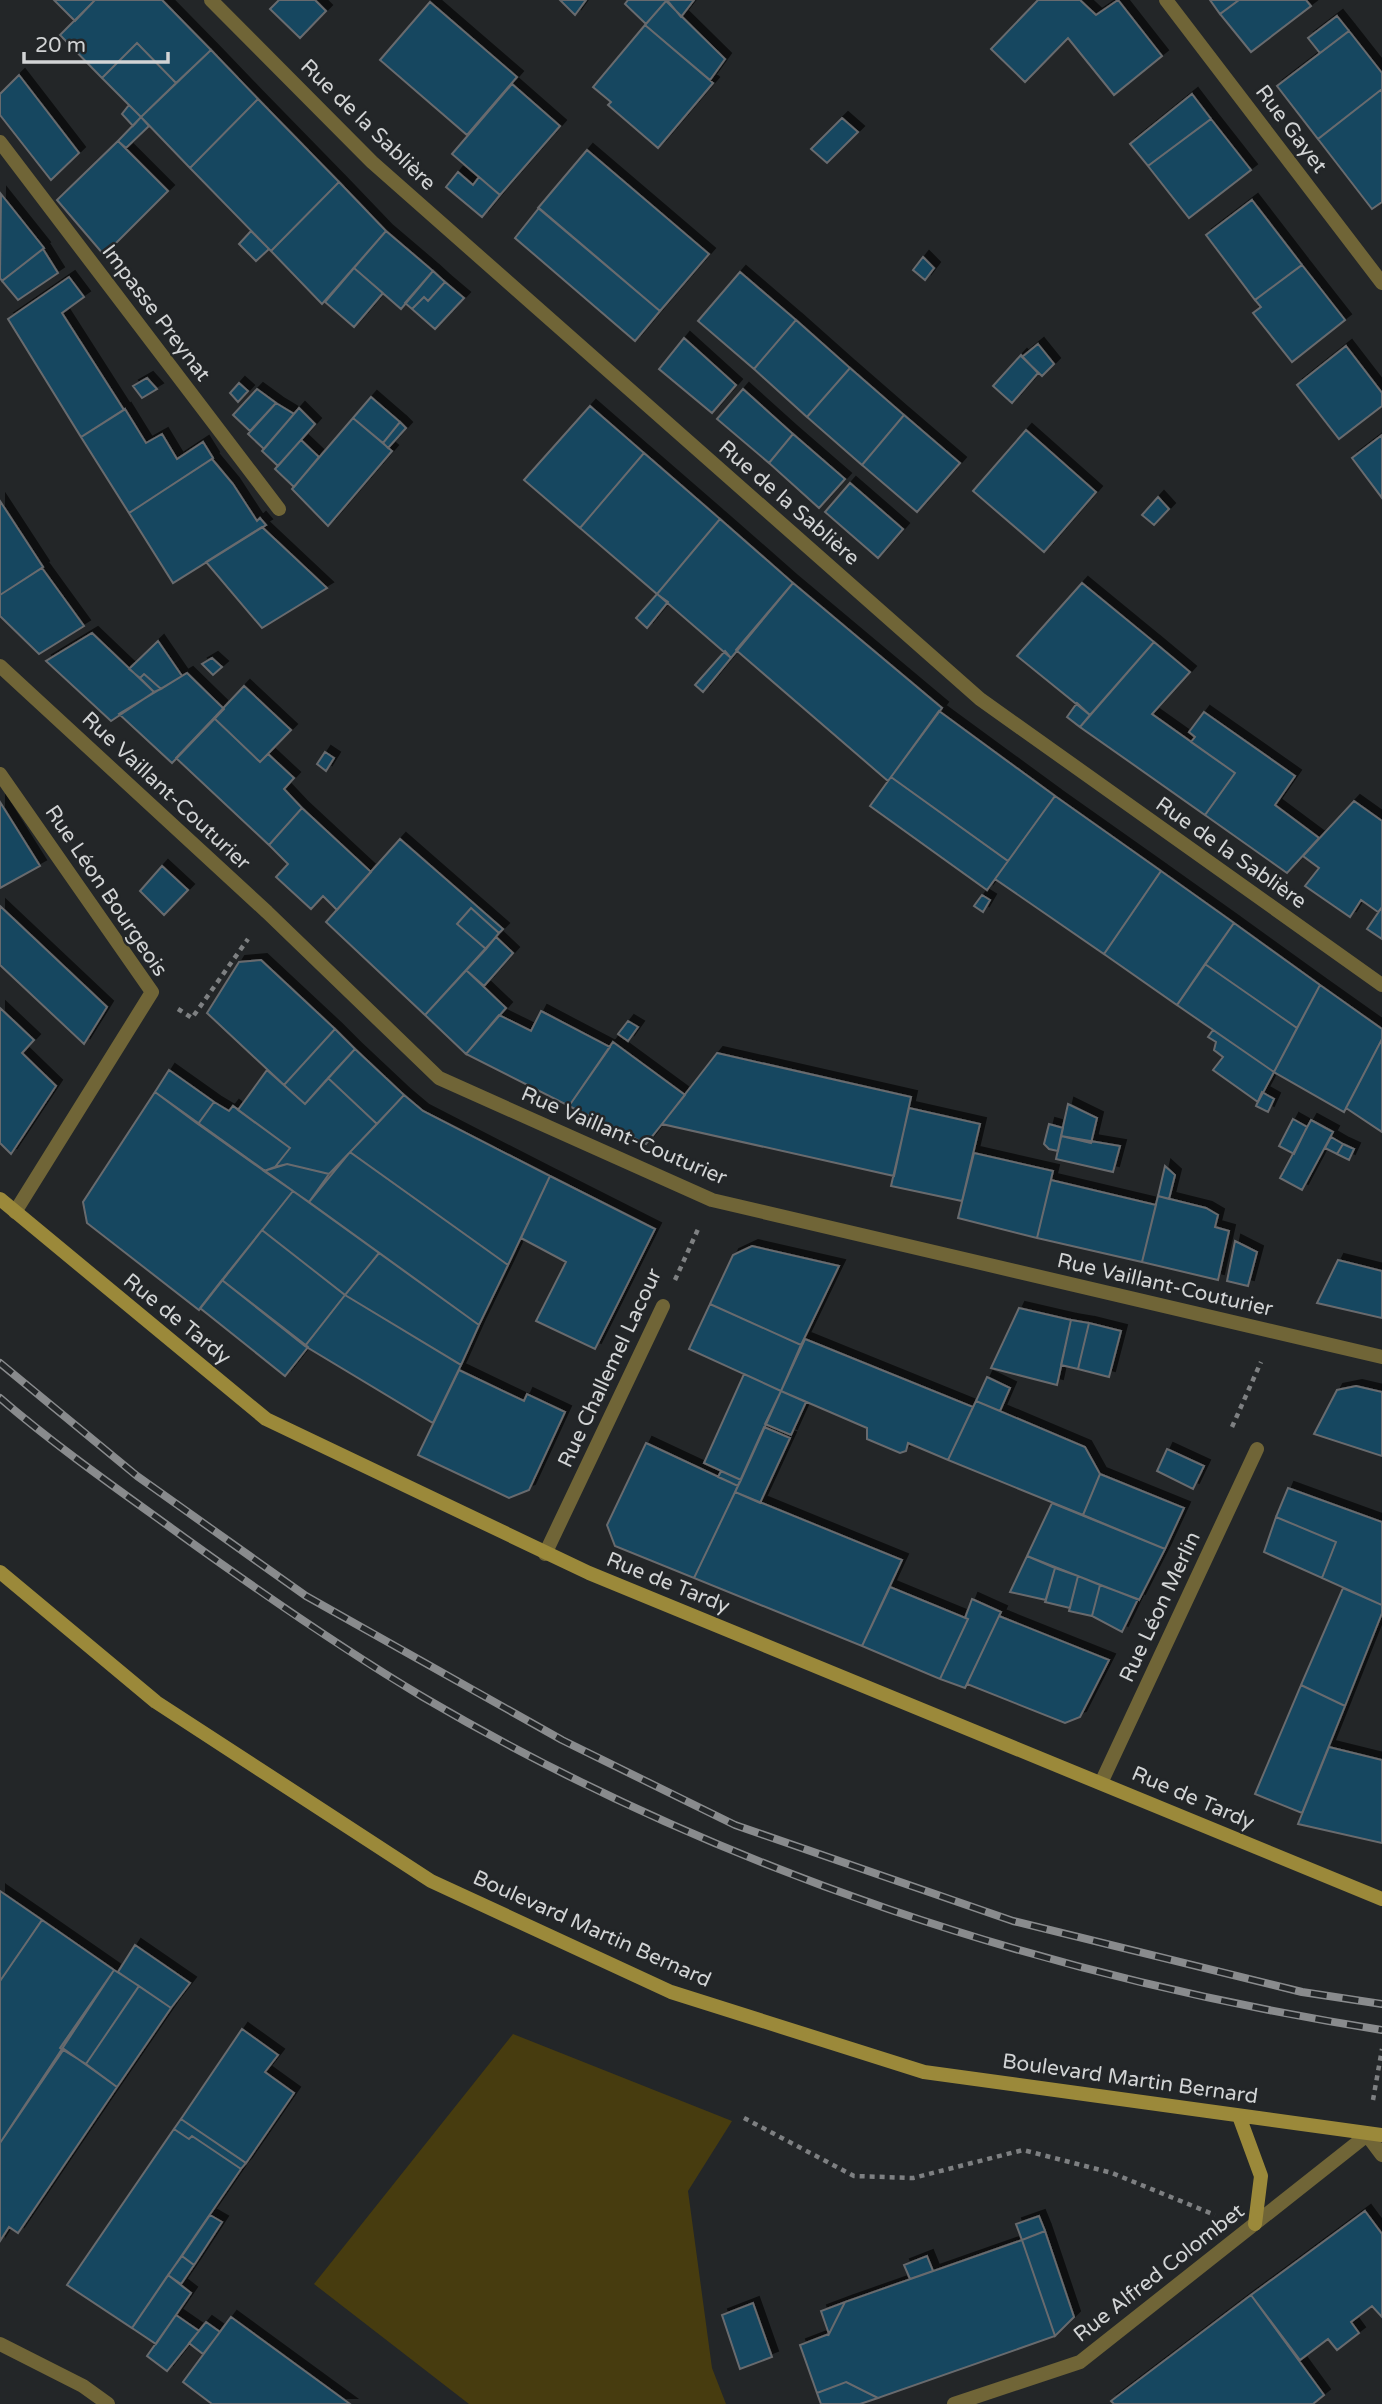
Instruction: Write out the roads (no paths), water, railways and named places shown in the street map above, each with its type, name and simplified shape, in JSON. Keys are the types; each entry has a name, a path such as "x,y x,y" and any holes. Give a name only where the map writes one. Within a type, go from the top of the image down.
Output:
{"main road":[{"name":"Rue de Tardy","path":"0,1199 266,1419 545,1554 1382,1899"},
{"name":"Boulevard Martin Bernard","path":"0,1572 156,1702 431,1881 671,1992 924,2072 1375,2135"},
{"path":"1239,2116 1261,2176 1252,2226"}],"street":[{"name":"Rue de la Sablière","path":"211,0 372,162 980,699 1382,985"},
{"name":"Rue Gayet","path":"1166,0 1382,283"},
{"name":"Impasse Preynat","path":"0,142 279,509"},
{"name":"Rue Vaillant-Couturier","path":"0,666 267,912 439,1078 712,1200 1382,1357"},
{"name":"Rue Léon Bourgeois","path":"0,774 152,992 15,1212"},
{"name":"Rue Challemel Lacour","path":"545,1554 663,1306"},
{"name":"Rue Léon Merlin","path":"1101,1783 1257,1449"},
{"path":"1375,2135 1382,2155"},
{"name":"Rue Alfred Colombet","path":"954,2404 1080,2362 1252,2226 1375,2135"},
{"path":"0,2344 83,2386 108,2404"}],"railway":[{"path":"0,1363 137,1476 306,1596 562,1740 735,1825 1013,1921 1302,1992 1382,2004"},
{"path":"0,1398 138,1504 273,1600 362,1659 423,1697 535,1759 650,1815 767,1864 887,1909 1008,1947 1132,1980 1256,2008 1382,2030"}]}
